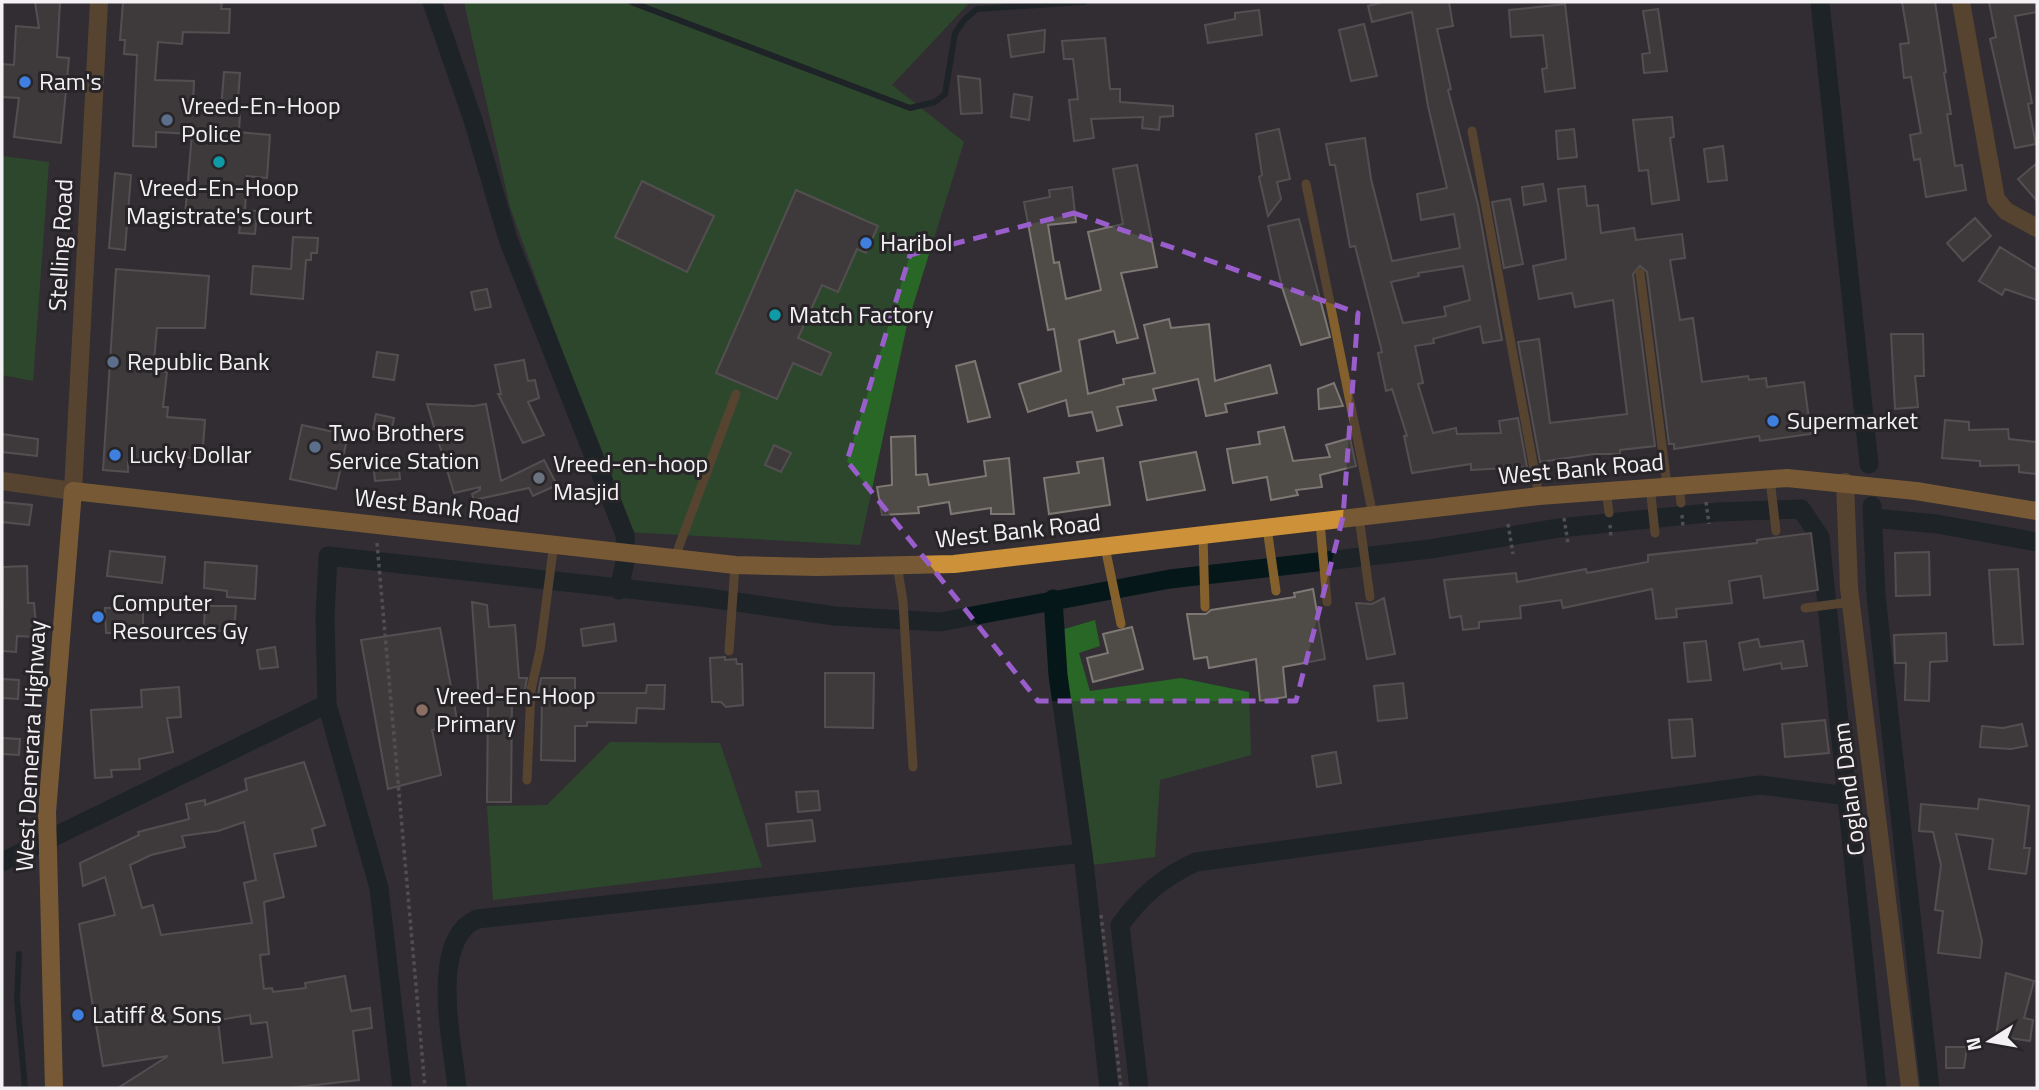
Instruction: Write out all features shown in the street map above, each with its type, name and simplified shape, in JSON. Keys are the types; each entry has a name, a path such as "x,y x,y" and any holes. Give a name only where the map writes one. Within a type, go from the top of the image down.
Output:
{"main road":[{"name":"West Bank Road","path":"73,491 554,542 734,565 817,567 954,564 1267,528 1321,530 1366,516 1606,489 1705,491 1770,479 1846,482 2037,511"},
{"name":"West Demerara Highway","path":"54,1088 47,812 73,491"}],"street":[{"name":"Stelling Road","path":"73,491 99,2"},
{"path":"1961,2 1996,199 2006,211 2037,228"},
{"name":"West Bank Road","path":"2,481 73,491"},
{"name":"Cogland Dam","path":"1846,482 1844,603 1910,1088"}],"lane":[{"path":"1472,131 1539,496"},
{"path":"1306,184 1366,516 1362,537 1370,597"},
{"path":"1640,273 1669,490 1653,507 1656,533"},
{"path":"676,557 736,394"},
{"path":"1770,479 1775,526"},
{"path":"1606,489 1609,513"},
{"path":"1267,528 1276,591"},
{"path":"1321,530 1326,602"},
{"path":"1203,536 1205,607"},
{"path":"527,780 531,690 554,542"},
{"path":"1105,547 1121,624"},
{"path":"729,652 734,565"},
{"path":"897,565 903,601 913,767"},
{"path":"1805,608 1844,603"}],"path":[{"path":"1705,491 1709,524"},
{"path":"1564,518 1568,543"},
{"path":"1508,524 1513,554"},
{"path":"376,536 425,1088"},
{"path":"1101,915 1121,1088"}],"highlighted area":[{"path":"1074,213 1358,313 1343,517 1296,701 1038,701 847,461 910,255"}],"green space":[{"path":"464,2 970,2 892,85 964,142 907,325 860,545 628,532 510,207"},
{"path":"2,156 49,162 33,381 2,375"},
{"path":"1095,620 1100,646 1079,653 1090,691 1181,678 1249,692 1251,755 1160,780 1155,857 1084,866 1061,630"},
{"path":"610,742 720,743 762,867 493,900 487,806 547,805"}],"building":[{"path":"35,2 60,2 57,57 69,58 61,143 14,137 19,98 2,97 2,64 14,65 16,26 39,28"},
{"path":"123,2 222,2 221,9 230,9 229,33 183,32 182,44 158,42 155,80 194,81 193,107 221,109 224,72 240,73 237,114 240,114 239,132 270,135 267,178 247,176 245,210 257,211 255,234 239,233 241,220 185,215 192,134 156,132 156,147 133,146 137,55 124,54 125,40 120,40"},
{"path":"1383,2 1449,2 1453,26 1437,29 1451,89 1448,90 1478,205 1502,340 1483,343 1480,326 1433,339 1434,343 1415,346 1423,383 1418,384 1433,433 1456,428 1457,434 1501,433 1499,421 1518,418 1527,467 1471,470 1471,464 1412,473 1404,436 1407,436 1392,389 1386,391 1378,353 1382,352 1355,246 1350,247 1335,165 1330,165 1326,144 1365,138 1371,179 1392,261 1460,248 1454,214 1421,220 1417,194 1447,188 1428,106 1412,12 1372,22 1368,6","holes":["1463,266 1470,300 1444,307 1446,316 1403,323 1391,282 1419,276 1418,273"]},
{"path":"1902,2 1935,2 1946,72 1944,73 1951,114 1947,114 1955,166 1962,165 1966,190 1926,197 1920,159 1914,160 1910,135 1921,133 1911,77 1904,78 1900,44 1909,43"},
{"path":"1989,2 2037,2 2037,12 2015,16 2032,103 2028,104 2036,144 2015,148 1990,39 1996,37"},
{"path":"1565,4 1575,88 1545,92 1542,69 1547,68 1543,35 1511,37 1509,10"},
{"path":"1658,9 1667,71 1644,73 1642,54 1650,53 1643,11"},
{"path":"1259,10 1262,35 1208,43 1205,25 1235,19 1235,13"},
{"path":"1364,24 1377,76 1351,81 1339,30"},
{"path":"1045,30 1044,52 1011,57 1008,35"},
{"path":"1105,38 1110,89 1120,89 1120,102 1173,106 1173,116 1160,117 1159,130 1142,128 1143,117 1091,119 1094,138 1074,141 1069,100 1078,99 1073,59 1064,59 1062,41"},
{"path":"958,76 980,79 982,113 961,114"},
{"path":"1014,94 1032,97 1029,120 1011,117"},
{"path":"1672,117 1674,137 1670,138 1679,200 1652,204 1648,170 1639,171 1633,120"},
{"path":"1279,129 1290,179 1277,182 1281,199 1268,216 1259,177 1262,175 1256,134"},
{"path":"1574,129 1577,157 1558,159 1556,131"},
{"path":"1723,146 1727,180 1708,182 1704,149"},
{"path":"2037,163 2037,201 2018,179"},
{"path":"1137,165 1157,267 1121,273 1138,338 1117,343 1114,331 1079,340 1088,394 1124,384 1123,379 1155,373 1144,325 1169,319 1171,328 1209,324 1215,381 1270,365 1277,393 1225,404 1227,412 1206,416 1198,379 1153,389 1156,400 1117,407 1122,425 1097,431 1092,412 1069,416 1066,400 1028,412 1019,384 1061,371 1054,329 1048,330 1024,202 1050,197 1049,190 1072,187 1076,222 1048,225 1054,263 1059,262 1066,299 1101,290 1088,232 1123,224 1113,169"},
{"path":"115,173 131,175 125,250 109,248"},
{"path":"642,181 714,216 687,272 615,237"},
{"path":"1543,184 1546,201 1524,205 1522,187"},
{"path":"1585,186 1587,206 1598,205 1601,233 1634,228 1636,240 1682,234 1685,258 1670,260 1680,320 1693,318 1702,382 1748,376 1749,380 1766,378 1767,387 1804,382 1811,434 1760,441 1759,436 1674,449 1674,444 1669,444 1647,272 1640,266 1633,274 1655,446 1620,450 1620,454 1594,454 1540,462 1518,342 1539,339 1550,423 1627,414 1613,300 1575,307 1572,293 1539,299 1533,266 1566,259 1558,189"},
{"name":"Match Factory","path":"796,190 878,226 866,253 857,249 838,292 822,285 798,338 831,353 821,375 793,363 777,399 716,373"},
{"path":"1510,199 1523,264 1504,268 1492,202"},
{"path":"1975,218 1991,236 1963,261 1947,243"},
{"path":"1299,219 1330,337 1301,345 1282,287 1268,226"},
{"path":"293,237 318,238 317,253 311,253 311,260 306,260 303,299 251,294 253,266 291,269"},
{"path":"2000,247 2037,270 2037,300 2005,289 2002,295 1979,281"},
{"path":"116,269 209,276 205,328 157,328 153,371 167,372 163,407 168,407 167,417 205,420 202,459 151,454 151,463 128,462 128,472 103,470"},
{"path":"487,289 491,307 475,310 471,292"},
{"path":"1891,334 1923,334 1924,376 1915,376 1918,407 1895,409"},
{"path":"377,352 398,355 394,380 373,377"},
{"path":"524,360 528,381 535,380 539,398 528,402 544,435 523,443 498,394 501,394 495,365"},
{"path":"975,361 990,417 968,422 956,366"},
{"path":"1334,383 1343,406 1319,409 1318,389"},
{"path":"427,404 486,404 501,481 544,460 557,485 533,496 529,488 474,500 472,494 480,490 480,487 454,493"},
{"path":"376,414 394,418 391,433 373,429"},
{"path":"1945,420 1969,422 1969,430 2008,429 2009,439 2037,442 2037,474 2019,472 2019,465 1980,466 1980,461 1942,458"},
{"path":"302,425 348,435 336,489 290,479"},
{"path":"1284,427 1293,461 1330,457 1326,445 1350,438 1356,466 1320,475 1322,487 1296,490 1298,495 1271,500 1267,477 1233,483 1227,449 1260,444 1258,432"},
{"path":"2,434 38,439 37,456 2,452"},
{"path":"915,436 916,475 927,474 929,485 986,476 984,461 1009,458 1014,514 991,514 991,508 951,514 949,502 918,507 919,513 882,515 877,487 892,485 891,437"},
{"path":"774,445 791,453 781,472 765,465"},
{"path":"1196,452 1205,490 1147,500 1140,462"},
{"path":"398,458 400,479 375,481 373,460"},
{"path":"1103,458 1110,505 1049,514 1044,478 1079,473 1077,462"},
{"path":"2,502 32,505 29,525 2,522"},
{"path":"1811,533 1818,590 1764,598 1761,576 1729,581 1732,603 1676,609 1677,617 1656,619 1652,589 1563,608 1561,600 1520,606 1521,618 1479,622 1479,628 1463,630 1461,616 1450,618 1444,580 1516,573 1517,582 1586,569 1587,573 1648,562 1648,555 1757,543 1757,540"},
{"path":"110,551 165,557 162,583 107,576"},
{"path":"1929,552 1930,595 1896,596 1895,553"},
{"path":"205,562 257,566 255,599 227,597 227,591 204,588"},
{"path":"27,566 28,603 34,603 37,637 17,636 16,652 2,651 3,567"},
{"path":"2018,569 2023,644 1994,645 1989,570"},
{"path":"1313,589 1325,659 1283,667 1286,697 1260,701 1256,659 1209,668 1207,657 1194,659 1187,614 1206,614 1211,610 1295,597 1294,593"},
{"path":"1384,598 1395,654 1367,659 1356,603 1372,604"},
{"path":"472,602 487,605 489,627 515,625 519,678 527,678 524,695 512,696 511,802 487,802 488,700 479,701"},
{"path":"205,606 236,606 234,632 210,630 211,626 204,626"},
{"path":"143,607 143,633 106,633 105,608"},
{"path":"614,624 616,641 583,646 581,629"},
{"path":"1132,627 1143,669 1093,682 1087,658 1108,653 1103,634"},
{"path":"440,628 458,725 432,730 441,775 388,789 361,640"},
{"path":"1946,633 1947,661 1930,662 1929,701 1905,700 1906,663 1895,663 1894,635"},
{"path":"1758,639 1760,647 1803,641 1807,666 1782,669 1781,663 1744,670 1739,643"},
{"path":"1706,641 1711,680 1688,682 1684,643"},
{"path":"275,647 278,667 260,669 257,650"},
{"path":"725,657 725,660 736,659 737,664 742,664 743,705 726,707 721,702 712,702 710,658"},
{"path":"825,673 874,673 873,728 825,727"},
{"path":"541,678 575,678 575,693 646,693 647,685 665,685 664,709 637,708 636,723 587,722 587,726 575,726 575,761 541,760 542,694 538,694"},
{"path":"2,679 19,680 18,699 2,698"},
{"path":"1403,683 1407,718 1378,721 1374,686"},
{"path":"179,687 181,717 167,718 173,752 139,759 140,769 111,770 112,777 95,778 91,710 142,707 141,690"},
{"path":"1692,719 1695,756 1672,758 1669,720"},
{"path":"1825,720 1829,753 1785,757 1782,724"},
{"path":"2022,724 2027,746 2011,749 1980,747 1982,726 2003,728"},
{"path":"2,738 20,739 19,755 2,754"},
{"path":"1336,752 1341,783 1317,787 1312,756"},
{"path":"304,762 325,825 312,829 316,846 274,854 284,897 264,902 269,954 260,955 264,989 272,988 273,992 306,988 305,983 345,976 351,1011 370,1008 372,1028 353,1031 359,1080 289,1088 118,1088 168,1056 103,1066 79,924 115,915 105,877 83,886 80,863 139,835 138,832 189,819 186,804 205,800 205,805 247,790 245,779","holes":["244,822 256,880 244,883 252,923 161,935 153,905 142,908 130,865 151,855 185,847 182,836 218,831","250,1015 251,1024 267,1022 272,1057 223,1063 218,1020"]},
{"path":"818,791 820,810 798,812 796,792"},
{"path":"1979,799 2029,806 2024,848 2030,848 2026,874 1989,869 1993,839 1956,834 1982,941 1980,958 1938,953 1943,911 1935,910 1941,865 1933,832 1919,831 1921,804 1978,809"},
{"path":"812,820 815,841 768,846 766,824"},
{"path":"2006,973 2034,981 2024,1018 2033,1020 2030,1041 1996,1036"},
{"path":"1946,1047 1967,1047 1964,1068 1946,1068"}],"waterway":[{"path":"432,2 473,120 508,239 625,535 626,557 619,590"},
{"path":"631,2 910,108 935,102 945,94 955,33 964,20 977,9 1084,2"},
{"path":"1820,2 1869,464"},
{"path":"1872,506 1876,596 1930,1088"},
{"path":"402,1088 379,888 327,704 325,617 328,556 701,597 835,616 940,622 1170,579 1430,549 1559,528 1718,512 1801,509 1820,537 1877,1088"},
{"path":"1873,518 1937,524 2037,542"},
{"path":"1053,599 1058,675 1083,853 1109,1088"},
{"path":"2,862 327,704"},
{"path":"1139,1088 1120,925 1154,888 1196,862 1760,785 1848,796"},
{"path":"457,1088 447,995 448,970 453,948 462,931 477,919 1083,853"},
{"path":"19,954 17,999 25,1088"}],"place":[{"name":"Ram's","path":"25,82"},
{"name":"Vreed-En-Hoop Police","path":"167,120"},
{"name":"Vreed-En-Hoop Magistrate's Court","path":"219,162"},
{"name":"Haribol","path":"866,243"},
{"name":"Match Factory","path":"775,315"},
{"name":"Republic Bank","path":"113,362"},
{"name":"Supermarket","path":"1773,421"},
{"name":"Two Brothers Service Station","path":"315,447"},
{"name":"Lucky Dollar","path":"115,455"},
{"name":"Vreed-en-hoop Masjid","path":"539,478"},
{"name":"Computer Resources Gy","path":"98,617"},
{"name":"Vreed-En-Hoop Primary","path":"422,710"},
{"name":"Latiff & Sons","path":"78,1015"}]}
